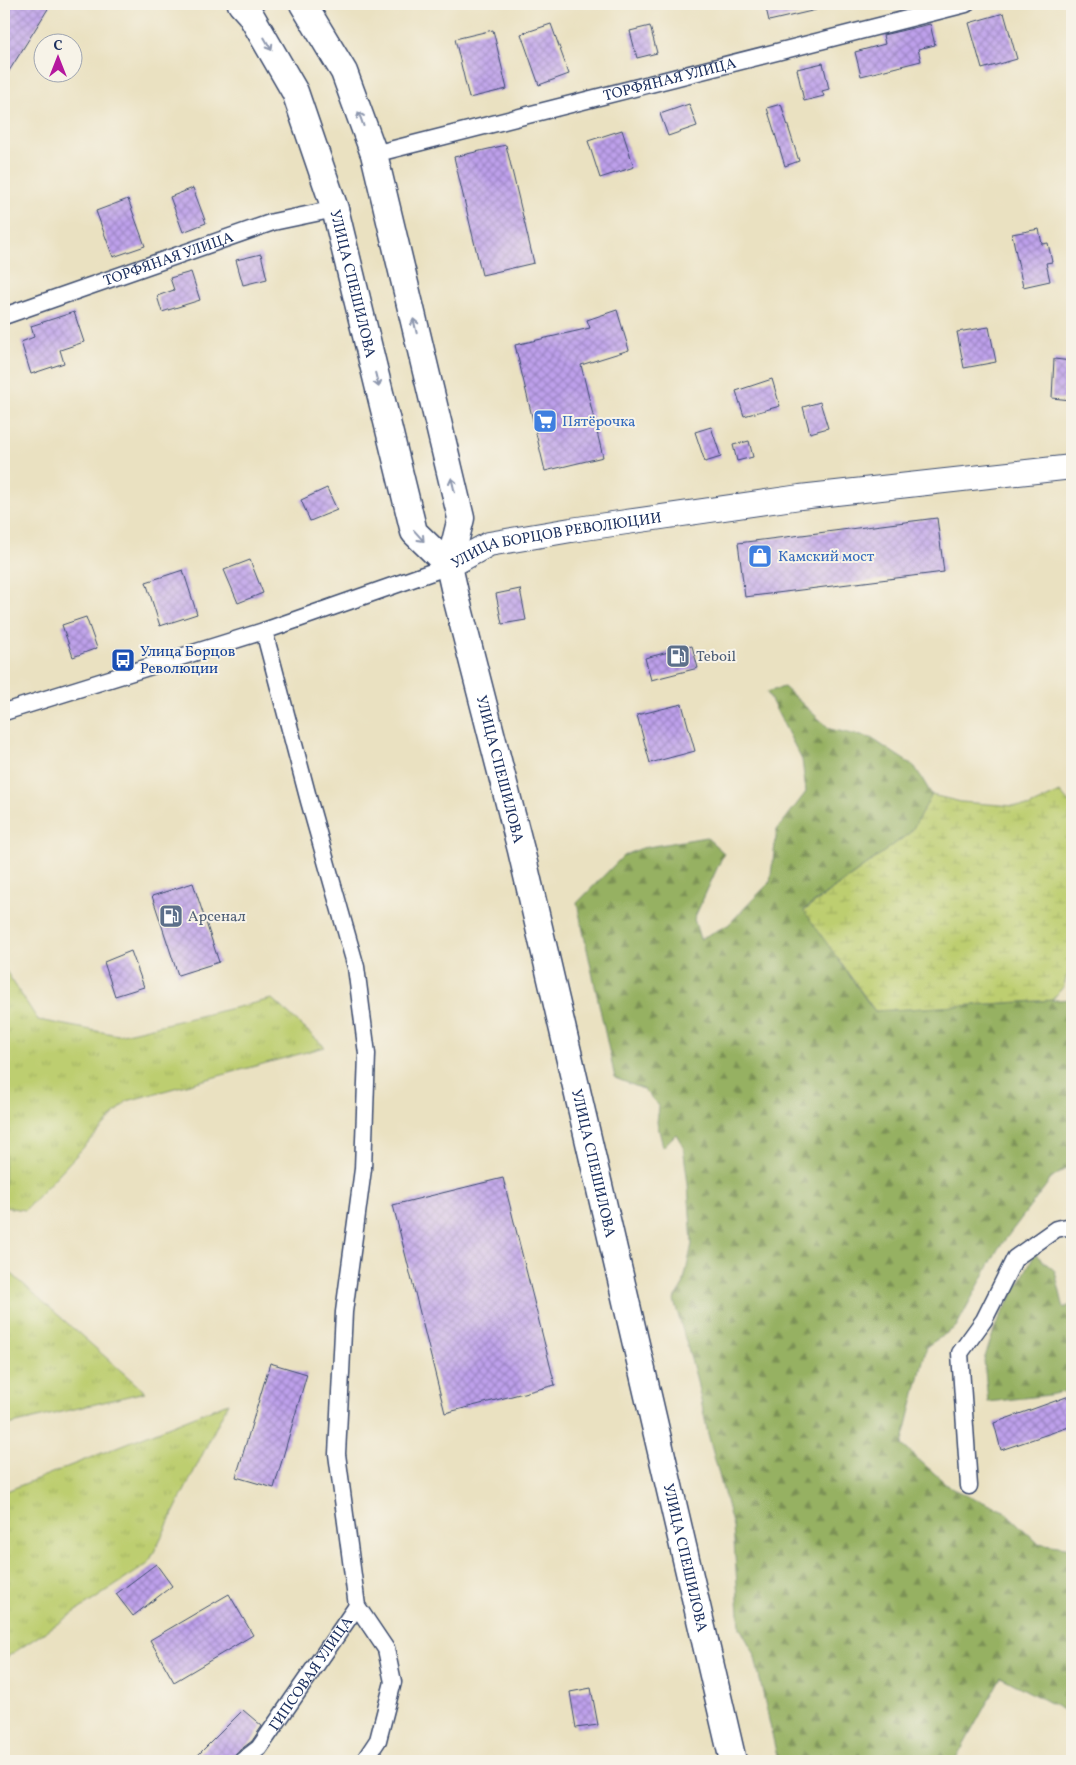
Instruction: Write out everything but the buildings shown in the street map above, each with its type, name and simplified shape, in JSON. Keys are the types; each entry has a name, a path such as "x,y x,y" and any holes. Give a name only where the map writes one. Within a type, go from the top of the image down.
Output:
{"main road":[{"name":"УЛИЦА СПЕШИЛОВА","path":"241,4 250,14 295,92 335,209 414,532 450,566"},
{"name":"УЛИЦА СПЕШИЛОВА","path":"303,4 344,72 374,154 460,518 450,566 456,597 521,850 733,1761"}],"street":[{"name":"ТОРФЯНАЯ УЛИЦА","path":"374,154 966,4"},
{"name":"ТОРФЯНАЯ УЛИЦА","path":"4,316 273,222 335,209"},
{"name":"УЛИЦА БОРЦОВ РЕВОЛЮЦИИ","path":"4,712 264,631 450,566 489,544 571,530 800,497 1072,467"},
{"path":"264,631 356,967 367,1054 363,1169 344,1312 337,1454 357,1606 386,1650 393,1682 378,1740 364,1761"},
{"path":"970,1486 960,1354 984,1320 1015,1258 1056,1229 1072,1226"},
{"name":"ГИПСОВАЯ УЛИЦА","path":"242,1761 259,1748 357,1606"}],"green space":[{"path":"784,687 830,729 871,738 915,767 932,795 911,832 804,910 874,1011 1072,999 1072,1164 1051,1179 998,1249 956,1327 927,1346 902,1445 951,1488 1004,1511 1038,1543 1072,1548 1072,1710 1063,1710 1001,1677 955,1761 778,1761 754,1653 740,1628 733,1527 708,1434 696,1377 674,1300 683,1285 692,1244 688,1184 683,1146 676,1134 663,1147 657,1122 659,1106 643,1089 615,1078 577,903 623,856 642,848 706,837 724,853 694,919 700,939 728,925 770,882 777,830 806,792 802,760 767,692"},
{"path":"1060,792 1072,806 1072,960 1064,986 1052,1000 875,1011 804,911 911,832 932,795 961,802 1028,807"},
{"path":"4,968 38,1020 118,1035 272,999 325,1047 127,1101 25,1210 4,1207"},
{"path":"1035,1254 1055,1271 1064,1309 1072,1303 1072,1390 1049,1395 988,1402 984,1360 996,1325"},
{"path":"4,1267 145,1392 4,1426"},
{"path":"228,1403 148,1564 4,1659 4,1492"}],"place":[{"name":"Пятёрочка","path":"545,421"},
{"name":"Камский мост","path":"760,556"},
{"name":"Teboil","path":"678,656"},
{"name":"Улица Борцов Революции","path":"123,660"},
{"name":"Арсенал","path":"171,916"}]}
